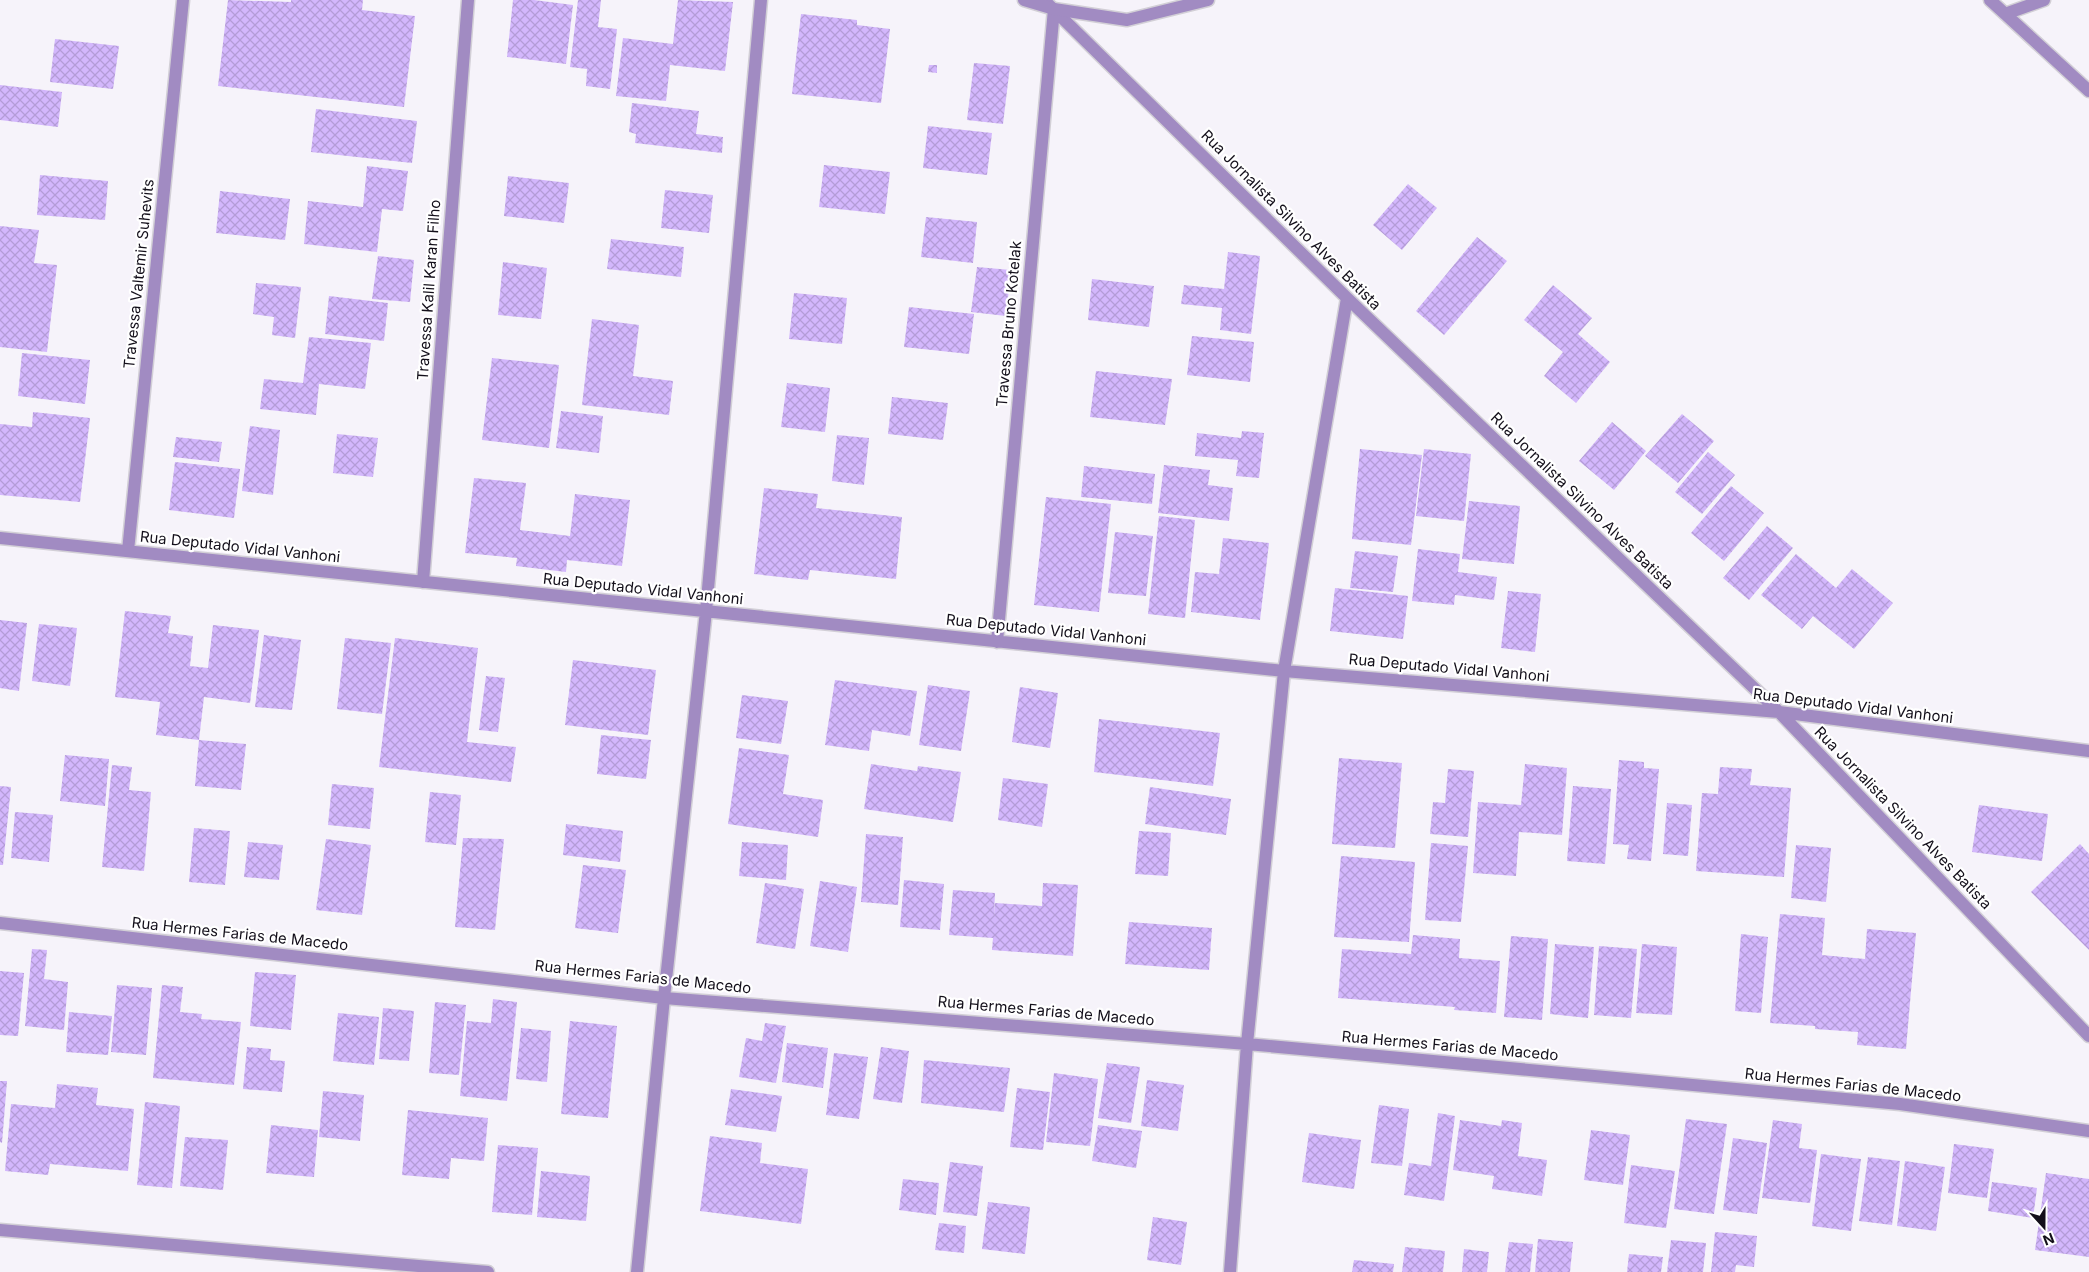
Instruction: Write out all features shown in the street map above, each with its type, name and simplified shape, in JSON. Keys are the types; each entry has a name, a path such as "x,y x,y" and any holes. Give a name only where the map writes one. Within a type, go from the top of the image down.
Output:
{"street":[{"name":"Travessa Valtemir Suhevits","path":"128,552 183,0"},
{"name":"Travessa Kalil Karan Filho","path":"423,582 468,0"},
{"path":"637,1272 664,998 706,611 761,0"},
{"path":"1024,0 1054,9 1127,20 1208,0"},
{"name":"Rua Jornalista Silvino Alves Batista","path":"1044,0 1347,298 1779,712 2089,1036"},
{"path":"1990,0 2089,90"},
{"path":"2005,14 2044,0"},
{"name":"Travessa Bruno Kotelak","path":"997,642 1054,9"},
{"path":"1230,1272 1246,1044 1284,671 1347,298"},
{"name":"Rua Deputado Vidal Vanhoni","path":"0,538 1284,671 1779,712 2089,751"},
{"name":"Rua Hermes Farias de Macedo","path":"0,924 664,998 1246,1044 1900,1104 2089,1131"},
{"path":"0,1230 488,1272"}],"building":[{"path":"228,0 291,2 291,0 363,0 362,10 415,16 404,107 218,86"},
{"path":"513,0 534,0 573,5 566,64 507,57"},
{"path":"578,0 601,0 598,27 617,29 610,89 586,86 587,69 570,67"},
{"path":"678,0 733,2 725,71 670,65 666,101 616,96 623,38 673,44"},
{"path":"801,14 857,20 857,25 890,29 881,103 792,94"},
{"path":"55,39 119,46 113,89 50,82"},
{"path":"974,63 1010,66 1003,124 967,120"},
{"path":"929,65 937,65 937,73 928,72"},
{"path":"0,85 62,92 58,127 0,120"},
{"path":"632,103 699,111 696,134 723,137 722,153 635,143 636,134 629,132"},
{"path":"316,109 417,121 412,163 311,152"},
{"path":"928,126 992,133 987,175 923,168"},
{"path":"824,165 890,172 885,214 819,207"},
{"path":"367,166 408,171 403,211 382,209 377,252 304,244 308,201 363,207"},
{"path":"40,175 108,181 105,220 37,215"},
{"path":"508,176 569,183 564,223 504,216"},
{"path":"1408,184 1437,208 1402,250 1373,225"},
{"path":"665,190 713,195 709,233 661,228"},
{"path":"220,191 290,199 285,240 216,233"},
{"path":"926,217 977,222 973,263 921,257"},
{"path":"0,226 39,230 34,263 57,265 47,352 0,347"},
{"path":"1477,237 1507,261 1444,335 1416,311"},
{"path":"611,239 684,247 681,277 607,269"},
{"path":"1228,252 1260,256 1251,334 1220,330 1222,308 1181,304 1184,285 1224,289"},
{"path":"378,256 414,260 410,302 372,299"},
{"path":"503,262 547,268 541,319 498,315"},
{"path":"977,267 1011,270 1006,316 971,312"},
{"path":"1092,279 1154,286 1149,327 1088,320"},
{"path":"256,283 301,287 295,338 272,335 274,317 253,314"},
{"path":"1553,285 1592,318 1578,334 1610,362 1576,403 1544,376 1563,352 1524,320"},
{"path":"794,293 847,298 842,344 789,339"},
{"path":"329,296 388,303 384,341 325,334"},
{"path":"909,307 974,314 969,354 904,347"},
{"path":"592,319 639,325 633,376 673,381 669,415 582,405"},
{"path":"1192,336 1254,342 1250,382 1187,375"},
{"path":"309,337 371,343 365,389 319,384 316,415 260,409 264,379 303,383"},
{"path":"22,353 90,360 85,404 18,396"},
{"path":"492,358 559,365 549,448 482,440"},
{"path":"1096,371 1172,379 1165,425 1090,417"},
{"path":"787,383 830,388 825,432 781,427"},
{"path":"892,397 948,403 943,440 888,434"},
{"path":"561,411 603,416 599,453 556,448"},
{"path":"33,412 90,418 80,502 0,495 0,424 32,427"},
{"path":"1682,414 1714,441 1678,483 1645,456"},
{"path":"1612,422 1646,451 1614,490 1579,461"},
{"path":"250,426 280,430 273,495 242,491"},
{"path":"1242,431 1264,433 1259,478 1236,476 1238,460 1195,456 1197,433 1241,438"},
{"path":"337,434 378,438 373,477 333,473"},
{"path":"837,435 869,438 864,485 832,481"},
{"path":"176,437 222,442 219,462 173,457"},
{"path":"1360,449 1422,455 1411,545 1352,539"},
{"path":"1424,449 1471,454 1464,521 1416,516"},
{"path":"1708,452 1735,475 1702,514 1675,492"},
{"path":"175,462 240,469 234,518 169,510"},
{"path":"1164,465 1210,470 1208,485 1233,488 1229,521 1158,513"},
{"path":"1084,466 1155,474 1152,504 1081,497"},
{"path":"474,478 526,483 520,530 570,536 575,494 630,500 622,566 567,560 566,572 516,566 517,558 465,553"},
{"path":"1731,486 1764,513 1724,561 1691,533"},
{"path":"764,488 818,494 816,508 902,517 896,579 810,570 808,580 754,574"},
{"path":"1046,497 1111,504 1099,612 1034,605"},
{"path":"1469,501 1520,506 1514,564 1462,559"},
{"path":"1159,516 1195,520 1185,618 1148,614"},
{"path":"1767,526 1793,548 1749,600 1723,578"},
{"path":"1115,532 1153,536 1146,596 1108,593"},
{"path":"1223,538 1269,543 1260,620 1191,612 1195,572 1219,574"},
{"path":"1418,549 1460,554 1458,572 1497,577 1494,600 1455,595 1454,605 1412,601"},
{"path":"1355,551 1398,556 1393,592 1350,588"},
{"path":"1796,554 1836,588 1852,569 1893,603 1854,649 1813,616 1802,629 1761,595"},
{"path":"1335,588 1408,596 1403,639 1330,631"},
{"path":"1508,591 1541,594 1535,652 1501,648"},
{"path":"125,611 171,616 168,633 193,636 190,666 208,668 213,625 259,630 250,703 204,697 199,740 156,735 160,702 115,697"},
{"path":"0,620 27,623 19,691 0,688"},
{"path":"39,624 77,628 70,686 32,681"},
{"path":"264,635 301,640 292,710 255,707"},
{"path":"345,638 391,643 382,714 337,709"},
{"path":"395,638 478,648 467,742 516,747 511,782 379,767"},
{"path":"573,660 656,670 648,735 565,725"},
{"path":"486,676 505,678 498,732 479,730"},
{"path":"835,680 917,691 910,736 872,730 869,751 825,745"},
{"path":"928,685 970,691 961,751 919,745"},
{"path":"1020,687 1058,693 1050,748 1012,742"},
{"path":"742,695 788,701 781,744 736,738"},
{"path":"1099,719 1220,733 1213,786 1094,772"},
{"path":"601,735 651,740 646,779 597,774"},
{"path":"199,740 246,744 241,790 195,786"},
{"path":"739,748 789,755 783,794 823,800 818,837 728,824"},
{"path":"65,755 109,759 105,806 60,801"},
{"path":"1339,758 1402,763 1395,848 1332,844"},
{"path":"1619,760 1644,762 1644,768 1659,769 1651,861 1627,859 1629,845 1613,844"},
{"path":"871,764 917,771 918,766 961,772 953,822 864,809"},
{"path":"1525,764 1567,768 1562,835 1519,832 1516,876 1473,873 1478,802 1521,805"},
{"path":"112,765 132,767 129,790 151,792 144,871 102,867"},
{"path":"1720,767 1752,769 1750,785 1791,788 1784,877 1696,871 1702,793 1718,794"},
{"path":"1448,769 1474,771 1468,837 1430,834 1433,802 1445,803"},
{"path":"1003,778 1048,784 1042,827 998,820"},
{"path":"332,784 374,788 370,829 328,825"},
{"path":"0,786 11,787 3,865 0,865"},
{"path":"1573,786 1611,789 1605,864 1567,861"},
{"path":"1150,787 1231,799 1226,835 1145,824"},
{"path":"430,792 461,795 456,845 425,842"},
{"path":"1667,803 1692,805 1688,856 1663,854"},
{"path":"1979,805 2048,814 2042,861 1972,852"},
{"path":"15,812 53,815 49,862 11,858"},
{"path":"566,824 623,831 620,862 563,855"},
{"path":"194,828 230,831 225,885 189,882"},
{"path":"1139,831 1171,833 1168,876 1135,874"},
{"path":"866,834 903,837 898,905 861,902"},
{"path":"463,838 504,839 495,930 455,927"},
{"path":"326,839 371,845 362,915 316,910"},
{"path":"248,842 283,845 279,880 244,877"},
{"path":"742,842 788,845 786,880 739,876"},
{"path":"1431,843 1468,846 1461,922 1425,920"},
{"path":"2080,844 2089,854 2089,950 2031,892"},
{"path":"1796,845 1831,848 1826,902 1791,898"},
{"path":"1341,856 1415,862 1409,942 1334,937"},
{"path":"583,865 626,870 618,933 575,928"},
{"path":"904,880 944,884 940,930 900,927"},
{"path":"820,881 857,887 848,952 810,946"},
{"path":"765,883 804,889 795,949 756,943"},
{"path":"1043,883 1078,885 1073,956 992,950 993,938 949,935 953,890 995,893 994,916 995,903 1042,906"},
{"path":"1780,914 1825,918 1822,955 1865,959 1867,929 1916,933 1906,1049 1857,1045 1858,1032 1815,1029 1815,1026 1770,1023"},
{"path":"1129,922 1212,928 1209,970 1125,964"},
{"path":"1741,934 1768,937 1761,1013 1735,1011"},
{"path":"1413,935 1460,939 1459,958 1500,961 1496,1013 1454,1010 1455,1007 1338,998 1342,949 1411,954"},
{"path":"1511,936 1548,939 1542,1020 1504,1017"},
{"path":"1555,944 1594,947 1588,1018 1550,1014"},
{"path":"1642,944 1677,947 1672,1015 1636,1013"},
{"path":"1599,946 1637,949 1631,1018 1594,1015"},
{"path":"32,949 47,950 44,979 68,982 64,1030 25,1026"},
{"path":"0,971 24,973 18,1036 0,1035"},
{"path":"255,972 296,975 291,1030 250,1026"},
{"path":"117,985 152,988 146,1055 111,1052"},
{"path":"162,985 183,987 180,1012 202,1014 201,1019 241,1022 234,1085 153,1078"},
{"path":"493,999 517,1002 507,1101 460,1096 467,1021 491,1023"},
{"path":"435,1002 466,1005 459,1075 429,1073"},
{"path":"383,1008 414,1011 409,1061 379,1059"},
{"path":"69,1012 112,1016 108,1055 66,1052"},
{"path":"338,1013 379,1017 374,1065 333,1061"},
{"path":"570,1021 617,1026 608,1118 561,1114"},
{"path":"765,1023 786,1026 776,1083 739,1077 746,1038 762,1041"},
{"path":"521,1028 551,1031 547,1082 516,1079"},
{"path":"787,1043 828,1048 823,1088 782,1082"},
{"path":"247,1047 271,1049 270,1060 285,1061 282,1092 243,1089"},
{"path":"881,1047 909,1051 902,1103 873,1099"},
{"path":"834,1053 868,1057 859,1119 826,1115"},
{"path":"924,1060 1010,1068 1004,1112 921,1103"},
{"path":"1107,1063 1140,1067 1131,1123 1098,1118"},
{"path":"1054,1073 1098,1079 1090,1146 1046,1142"},
{"path":"1147,1080 1184,1085 1178,1131 1141,1126"},
{"path":"0,1081 7,1081 2,1143 0,1142"},
{"path":"57,1084 98,1088 96,1105 134,1109 128,1171 50,1164 48,1175 5,1171 11,1104 55,1108"},
{"path":"1017,1088 1050,1092 1043,1150 1010,1147"},
{"path":"731,1089 782,1096 776,1132 725,1125"},
{"path":"323,1091 364,1095 360,1141 319,1137"},
{"path":"145,1102 180,1106 172,1188 137,1185"},
{"path":"1379,1105 1409,1109 1402,1166 1371,1163"},
{"path":"408,1110 488,1118 484,1161 451,1158 449,1179 402,1175"},
{"path":"1438,1113 1455,1116 1444,1201 1404,1195 1409,1163 1431,1166"},
{"path":"1686,1119 1727,1124 1714,1214 1674,1209"},
{"path":"1460,1120 1501,1126 1502,1120 1522,1123 1518,1156 1547,1160 1542,1196 1492,1189 1494,1176 1453,1170"},
{"path":"1773,1120 1802,1124 1799,1148 1817,1150 1810,1203 1762,1198"},
{"path":"271,1125 318,1130 314,1177 266,1173"},
{"path":"1098,1125 1142,1131 1136,1168 1092,1161"},
{"path":"1591,1130 1630,1135 1623,1185 1584,1180"},
{"path":"1309,1133 1361,1140 1354,1189 1302,1182"},
{"path":"710,1136 762,1143 760,1163 808,1169 801,1224 700,1211"},
{"path":"185,1137 228,1140 223,1190 180,1186"},
{"path":"1733,1138 1767,1143 1757,1214 1723,1210"},
{"path":"1954,1144 1994,1149 1987,1198 1948,1193"},
{"path":"498,1145 538,1148 532,1215 492,1212"},
{"path":"1821,1154 1861,1159 1851,1231 1812,1226"},
{"path":"1868,1157 1900,1161 1892,1225 1859,1221"},
{"path":"1905,1161 1945,1167 1936,1231 1897,1226"},
{"path":"950,1162 983,1166 977,1216 943,1212"},
{"path":"1631,1165 1675,1171 1666,1228 1624,1223"},
{"path":"541,1171 590,1176 586,1221 537,1217"},
{"path":"2046,1173 2089,1179 2089,1257 2035,1250"},
{"path":"903,1179 939,1183 936,1215 899,1210"},
{"path":"1992,1182 2037,1188 2033,1218 1988,1211"},
{"path":"988,1202 1030,1207 1025,1254 982,1249"},
{"path":"1153,1217 1187,1222 1181,1265 1147,1260"},
{"path":"939,1223 966,1226 964,1253 935,1250"},
{"path":"1715,1232 1757,1236 1754,1267 1736,1265 1735,1272 1711,1272"},
{"path":"1538,1239 1573,1242 1570,1272 1535,1272"},
{"path":"1671,1240 1706,1243 1703,1272 1667,1272"},
{"path":"1509,1242 1533,1244 1530,1272 1505,1272"},
{"path":"1405,1247 1445,1251 1443,1272 1402,1272"},
{"path":"1464,1249 1489,1252 1487,1272 1462,1272"},
{"path":"1629,1254 1663,1257 1661,1272 1627,1272"},
{"path":"1354,1260 1394,1264 1393,1272 1352,1272"}]}
